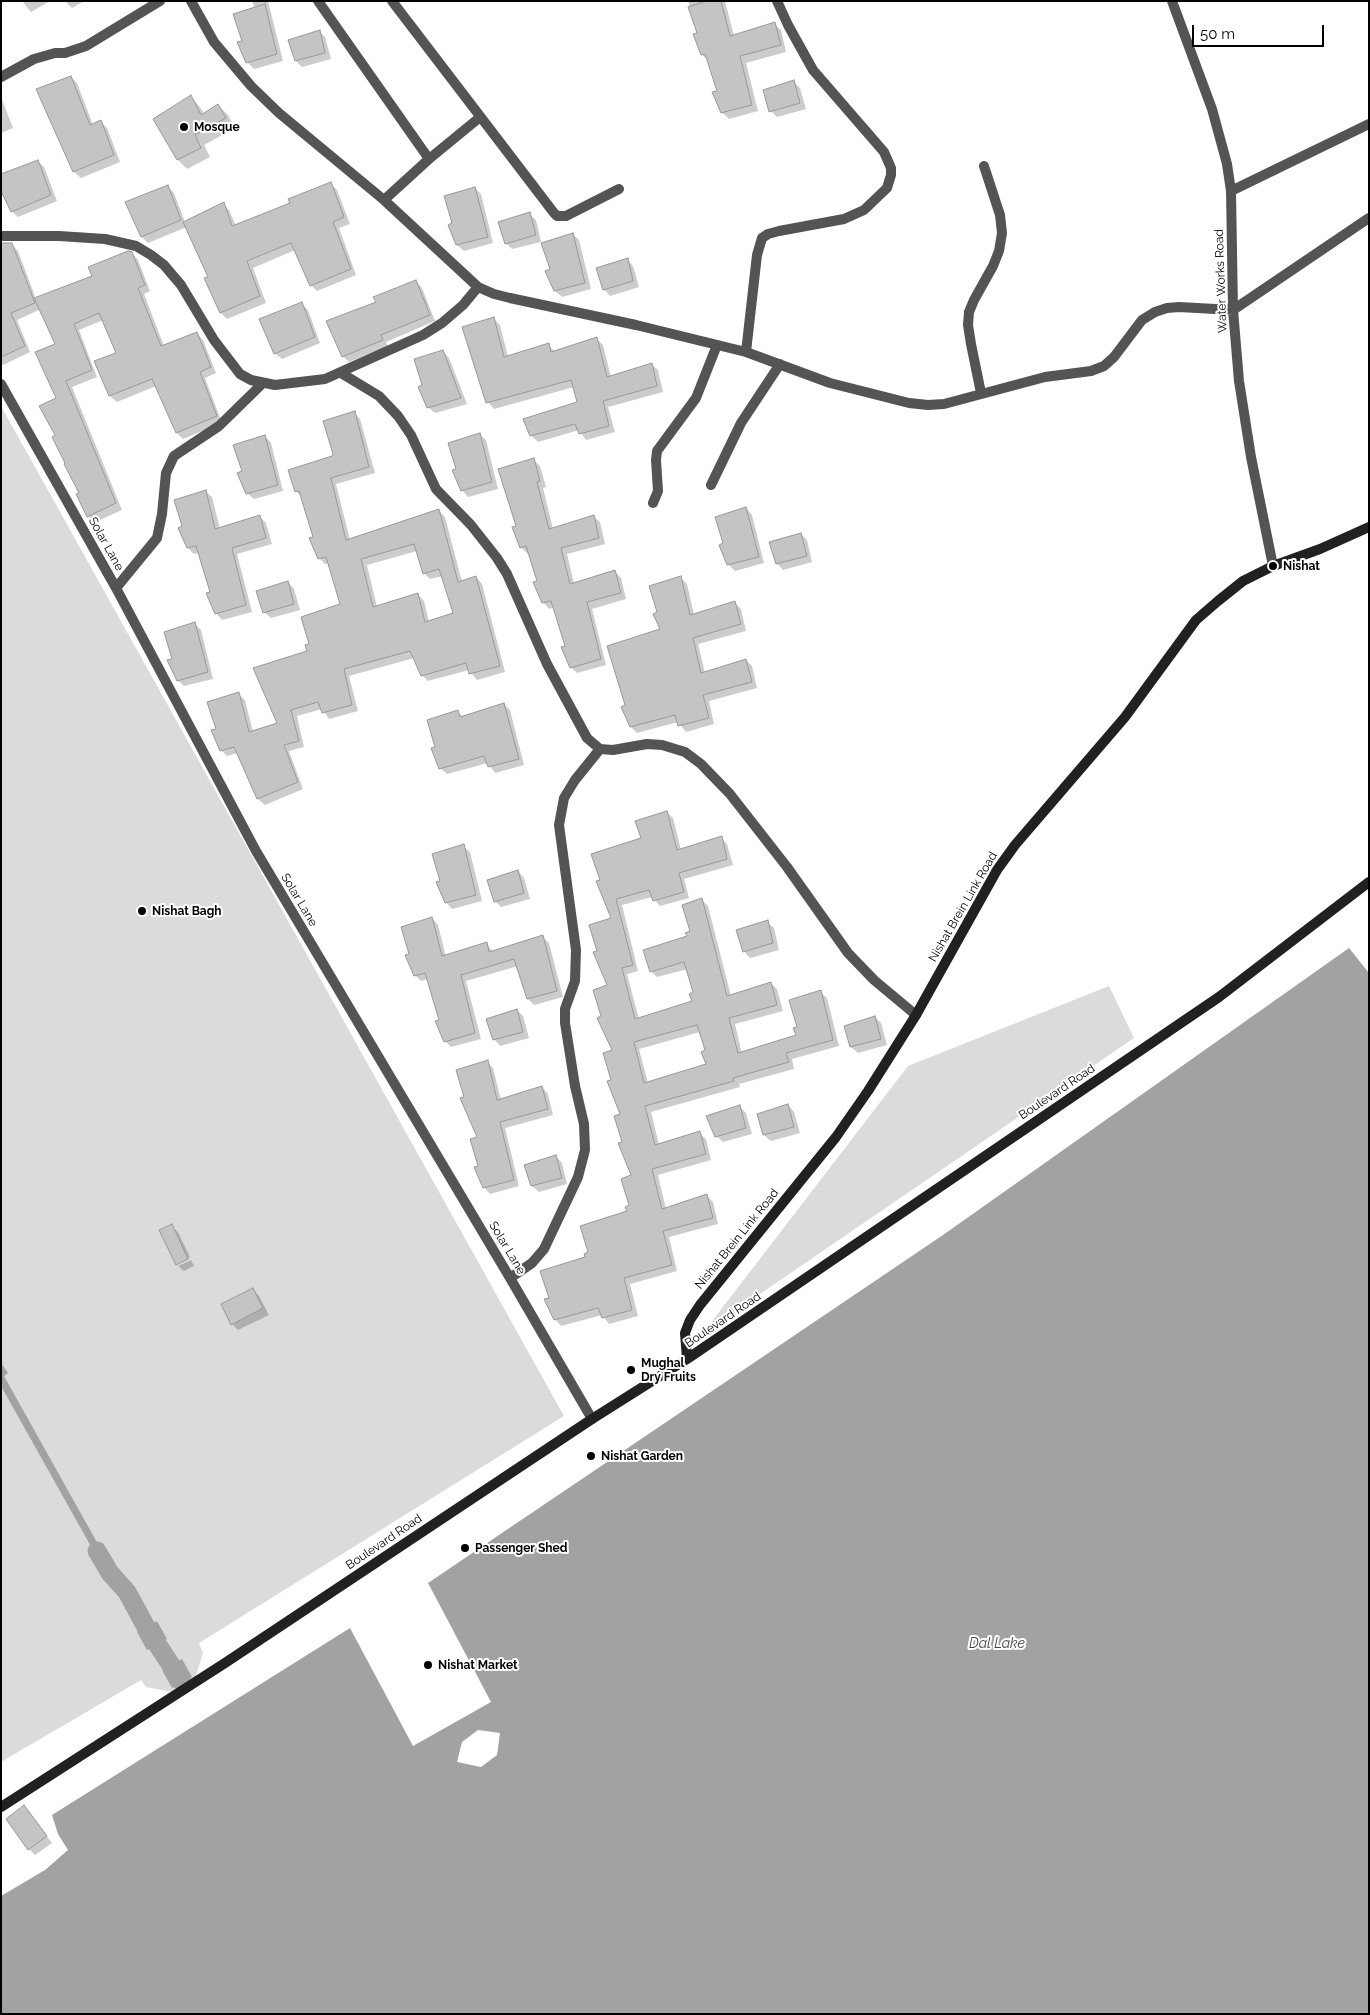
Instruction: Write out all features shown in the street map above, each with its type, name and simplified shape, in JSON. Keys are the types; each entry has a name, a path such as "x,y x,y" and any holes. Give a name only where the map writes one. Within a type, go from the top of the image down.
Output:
{"main road":[{"name":"Nishat Brein Link Road","path":"687,1359 685,1333 690,1320 700,1305 836,1137 888,1061 916,1015 997,870 1015,845 1125,716 1196,620 1243,581 1273,566 1320,549 1369,526"},
{"name":"Boulevard Road","path":"1,1807 225,1663 592,1419 687,1359 1219,997 1369,882"}],"street":[{"path":"1,77 34,59 55,53 74,51 86,46 160,1"},
{"path":"190,1 214,42 251,86 279,113 384,200 478,287 510,298 636,325 746,352 830,383 909,403 944,404 1045,377 1091,370 1104,366 1114,357 1142,320 1167,308 1234,310 1369,218"},
{"path":"318,1 429,159"},
{"path":"392,1 479,118 557,216 566,216 619,189"},
{"path":"746,352 757,255 762,238 779,231 844,219 857,213 887,188 891,175 884,152 813,70 777,1"},
{"name":"Water Works Road","path":"1172,1 1212,109 1221,138 1231,191 1234,310 1239,381 1251,457 1273,566"},
{"path":"384,200 429,159 479,118"},
{"path":"1231,191 1369,124"},
{"path":"981,393 968,325 969,312 993,266 999,251 1002,233 1000,214 984,166"},
{"path":"1,236 105,238 136,246 164,265 181,285 229,362 240,374 262,384 288,385 325,379 341,372 423,335 442,323 463,305 478,287"},
{"path":"653,502 658,491 657,451 696,398 717,345"},
{"path":"711,485 741,423 780,364"},
{"path":"341,372 386,402 398,416 412,435 436,489 471,525 497,558 507,574 547,664 587,738 600,749 613,750 647,744 662,745 685,752 701,764 730,794 787,867 848,953 874,980 916,1015"},
{"name":"Solar Lane","path":"1,384 116,588 256,851 592,1419"},
{"path":"116,588 157,538 162,514 166,473 174,456 219,426 262,384"},
{"path":"510,1278 532,1263 544,1249 578,1177 585,1150 584,1124 575,1086 565,1023 565,1009 575,981 576,950 559,825 560,810 564,798 575,780 600,749"}],"shaded area":[{"name":"Nishat Bagh","path":"1,406 564,1416 199,1643 203,1653 195,1679 172,1692 146,1687 141,1680 1,1762"},
{"path":"1109,986 1134,1038 703,1333 908,1066"}],"water":[{"name":"Dal Lake","path":"1349,948 1369,973 1369,2014 1,2014 1,1896 45,1870 68,1850 58,1834 52,1815 350,1628 413,1746 491,1702 428,1583 943,1235"},
{"path":"1,1363 8,1373 4,1376 113,1571 107,1575 1,1386"},
{"path":"157,1621 167,1639 147,1650 137,1632"},
{"path":"182,1659 192,1677 172,1688 162,1670"}],"pier":[{"path":"478,1730 500,1733 497,1755 481,1767 457,1762 462,1742"}],"building":[{"path":"706,1 721,1 730,36 775,22 781,45 740,56 752,105 721,113 712,92 717,91 705,54 701,55 693,34 697,33 688,7"},
{"path":"265,4 277,54 246,63 237,42 242,41 233,14"},
{"path":"320,30 325,53 295,61 288,40"},
{"path":"71,76 90,125 101,120 114,155 73,172 36,89"},
{"path":"794,80 800,103 769,112 763,90"},
{"name":"Mosque","path":"191,95 201,115 218,104 226,118 195,135 201,148 177,160 153,119"},
{"path":"38,160 51,195 11,212 1,191 1,174"},
{"path":"331,182 344,217 333,222 351,269 310,286 291,243 247,261 260,296 220,313 204,278 208,277 183,222 224,202 232,226 290,203 288,199"},
{"path":"168,185 181,220 141,237 125,202"},
{"path":"475,187 488,237 456,245 448,225 452,223 444,196"},
{"path":"530,212 536,235 505,244 498,222"},
{"path":"573,233 585,283 554,291 545,271 550,269 541,243"},
{"path":"1,243 12,243 35,303 11,313 25,346 1,357"},
{"path":"128,251 132,252 145,285 138,288 161,346 197,332 211,367 200,372 217,416 176,433 152,379 109,396 94,361 116,353 99,313 74,324 92,370 66,381 116,503 87,517 76,494 79,493 52,437 55,435 39,406 56,398 35,352 55,344 34,298 92,276 88,267"},
{"path":"628,258 633,281 603,290 596,268"},
{"path":"416,280 430,315 381,335 383,340 342,357 326,321 376,302 373,297"},
{"path":"302,302 315,337 274,354 259,319"},
{"path":"494,317 504,357 549,343 551,352 597,337 607,377 652,363 657,386 603,401 609,426 579,434 575,424 530,436 523,419 577,402 571,380 486,403 462,327"},
{"path":"443,350 461,398 427,408 418,387 422,385 414,359"},
{"path":"355,411 369,467 331,478 346,540 439,509 458,582 476,576 500,666 469,674 466,663 421,676 410,651 344,669 352,705 322,713 318,702 291,710 299,741 284,745 298,782 257,799 234,747 220,751 211,730 216,729 207,702 239,692 249,732 277,723 253,668 307,651 305,645 309,644 301,617 340,604 326,557 318,559 309,538 313,537 299,491 295,492 288,470 332,456 323,421","holes":["414,544 423,574 439,569 453,613 425,622 418,593 373,607 361,559"]},
{"path":"480,433 492,482 461,491 452,470 456,469 448,443"},
{"path":"265,435 278,485 246,494 237,473 242,471 233,445"},
{"path":"534,458 540,481 537,482 549,529 594,515 599,538 561,548 570,584 615,570 621,593 587,602 601,659 570,668 561,647 565,646 551,601 542,603 533,582 537,581 526,546 520,548 512,527 516,526 498,469"},
{"path":"206,490 215,529 260,515 266,538 232,548 246,605 215,614 206,593 210,592 196,546 187,548 178,528 182,526 174,500"},
{"path":"746,507 759,557 727,565 719,545 723,543 715,517"},
{"path":"801,533 807,556 776,564 769,542"},
{"path":"681,576 690,615 735,601 741,624 693,638 701,673 746,659 752,682 703,695 709,718 678,726 675,715 630,727 621,707 625,705 607,646 660,629 653,614 657,612 649,586"},
{"path":"288,581 294,604 263,613 256,591"},
{"path":"195,622 208,672 177,681 167,660 172,659 164,632"},
{"path":"504,703 519,759 488,767 484,756 439,769 431,748 435,747 427,720 458,710 460,717"},
{"path":"667,811 677,850 722,836 727,859 679,873 684,892 653,901 649,890 616,899 633,965 622,968 635,1019 692,1001 689,994 693,992 684,962 650,972 643,950 687,936 685,933 690,931 682,905 702,898 727,996 771,982 777,1005 729,1018 738,1053 796,1035 793,1028 797,1027 789,1000 821,990 833,1040 786,1053 789,1062 733,1078 734,1081 645,1106 655,1145 700,1131 706,1154 652,1169 662,1209 707,1194 713,1218 663,1231 672,1265 624,1278 632,1310 602,1318 598,1308 554,1320 544,1299 549,1298 540,1271 585,1257 584,1254 588,1252 580,1226 627,1211 625,1207 629,1205 621,1179 631,1175 618,1143 622,1142 614,1116 620,1114 607,1081 611,1080 603,1053 612,1050 597,1018 601,1016 593,990 607,985 593,952 597,951 589,925 611,918 596,881 600,880 591,854 641,838 635,821","holes":["697,1025 705,1050 701,1052 706,1064 644,1083 634,1042"]},
{"path":"464,844 476,895 445,903 436,882 440,881 432,854"},
{"path":"518,870 524,893 494,902 487,880"},
{"path":"432,917 442,956 487,942 489,952 543,935 557,991 527,999 514,959 461,975 475,1033 444,1042 435,1021 439,1020 425,973 414,976 405,955 409,954 401,927"},
{"path":"768,920 773,943 743,952 736,930"},
{"path":"517,1009 523,1032 493,1040 486,1019"},
{"path":"875,1016 881,1039 850,1047 844,1026"},
{"path":"488,1060 497,1100 542,1086 548,1109 500,1122 514,1180 483,1188 474,1167 478,1166 470,1139 477,1137 460,1098 464,1097 456,1070"},
{"path":"788,1104 794,1127 763,1135 757,1114"},
{"path":"740,1105 746,1128 715,1137 706,1116"},
{"path":"556,1155 562,1178 531,1186 524,1165"},
{"path":"172,1224 188,1259 176,1265 159,1230"},
{"path":"253,1288 263,1308 231,1325 221,1304"},
{"path":"24,1805 47,1836 28,1850 6,1819"}],"waterway":[{"path":"97,1551 110,1573 127,1592 146,1627 182,1682"}],"place":[{"name":"Mosque","path":"184,127"},
{"name":"Nishat","path":"1273,566"},
{"name":"Nishat Bagh","path":"142,911"},
{"name":"Mughal Dry Fruits","path":"631,1370"},
{"name":"Nishat Garden","path":"591,1456"},
{"name":"Passenger Shed","path":"465,1548"},
{"name":"Nishat Market","path":"428,1665"}]}
